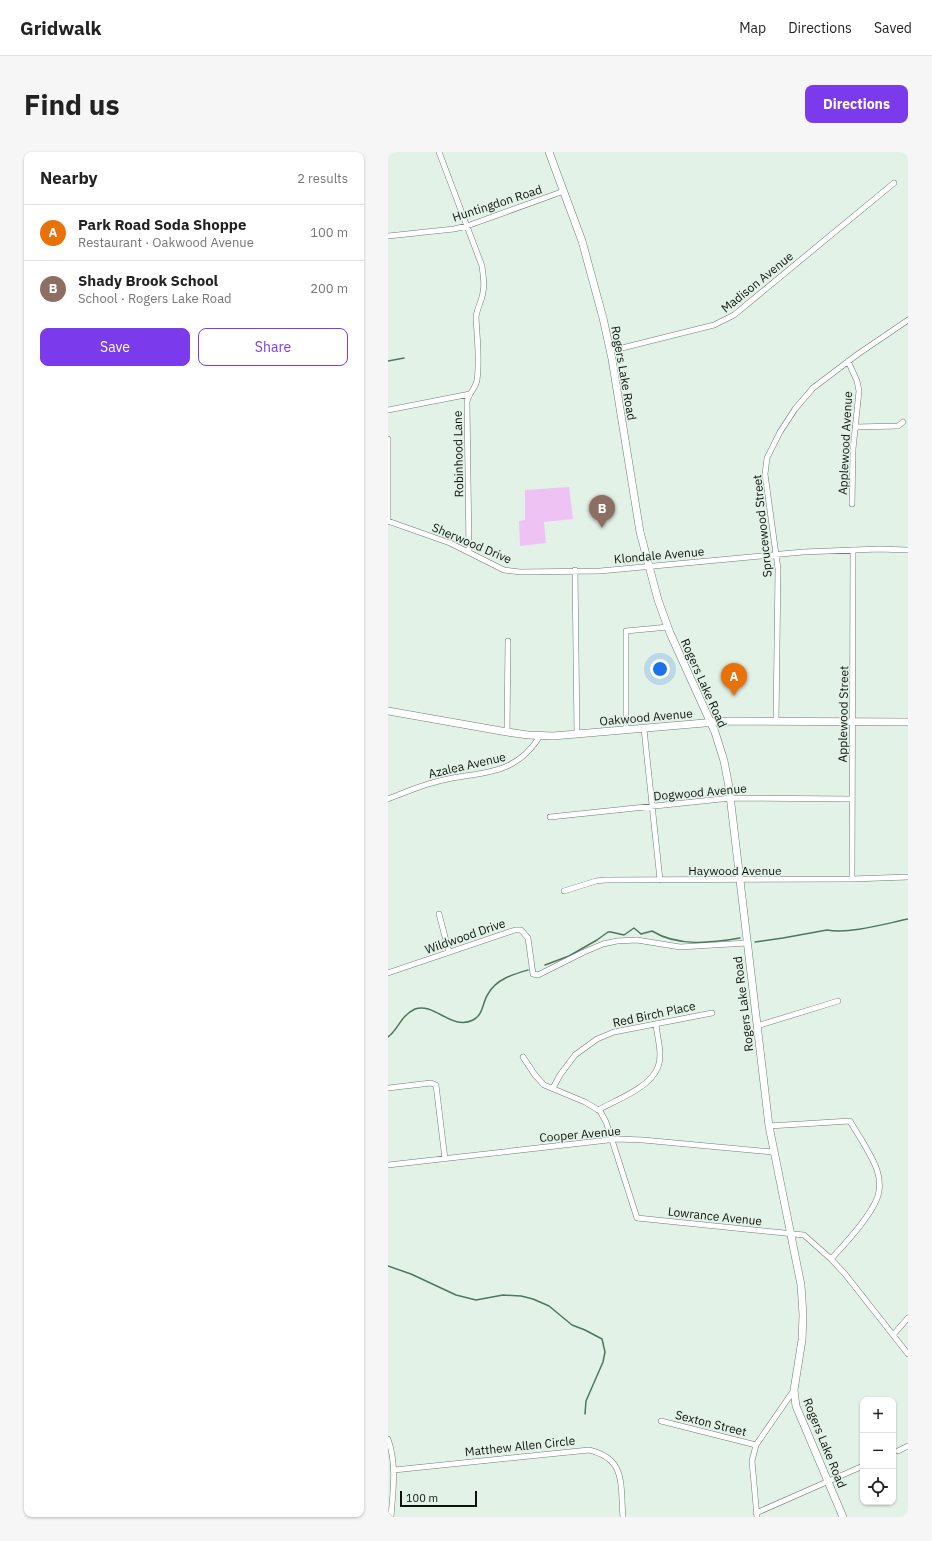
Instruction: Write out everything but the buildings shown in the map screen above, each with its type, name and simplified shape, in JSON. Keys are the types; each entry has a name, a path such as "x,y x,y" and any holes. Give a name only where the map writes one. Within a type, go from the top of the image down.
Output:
{"main road":[{"name":"Rogers Lake Road","path":"549,152 590,270 610,351 640,532 648,566 668,627 711,723 724,760 731,798 769,1126 773,1152 801,1285 803,1315 802,1340 794,1390 796,1406 843,1517"},
{"name":"Oakwood Avenue","path":"388,711 507,732 540,736 711,723 776,721 908,722"}],"street":[{"name":"Robinhood Lane","path":"439,152 482,266 484,282 484,291 476,317 477,382 467,402 469,552"},
{"name":"Madison Avenue","path":"610,351 714,325 734,315 894,183"},
{"name":"Huntingdon Road","path":"388,236 454,229 467,226 564,192"},
{"name":"Sprucewood Street","path":"776,721 778,631 777,554 765,474 767,458 780,432 807,394 822,380 908,320"},
{"name":"Applewood Avenue","path":"848,361 857,381 859,391 852,466 852,504"},
{"path":"388,410 470,394"},
{"path":"856,427 898,426 903,422"},
{"path":"388,439 388,521"},
{"name":"Sherwood Drive","path":"388,521 450,543 504,570 520,572 575,570"},
{"name":"Klondale Avenue","path":"575,570 600,571 777,554 854,550 908,550"},
{"name":"Applewood Street","path":"852,879 854,550"},
{"path":"575,570 577,734"},
{"path":"626,730 626,631 668,627"},
{"path":"507,732 508,641"},
{"path":"644,729 660,880"},
{"name":"Azalea Avenue","path":"388,799 428,784 511,765 528,752 540,736"},
{"name":"Dogwood Avenue","path":"550,817 731,798 852,799"},
{"name":"Haywood Avenue","path":"564,891 590,882 605,880 908,878"},
{"path":"439,914 450,952"},
{"name":"Wildwood Drive","path":"388,973 515,930 522,930 528,938 533,974 538,975 584,952 603,944 617,941 637,940 680,947 747,943"},
{"path":"757,1026 838,1001"},
{"name":"Red Birch Place","path":"553,1088 560,1075 575,1055 597,1039 614,1032 712,1012"},
{"path":"598,1110 643,1086 652,1077 658,1066 660,1054 656,1024"},
{"path":"523,1057 544,1085 585,1102 598,1110 606,1122 612,1140"},
{"path":"388,1088 430,1083 436,1085 445,1158"},
{"path":"769,1126 850,1121 876,1168 879,1178 879,1191 871,1210 831,1259"},
{"name":"Cooper Avenue","path":"388,1165 612,1140 643,1140 773,1152"},
{"name":"Lowrance Avenue","path":"612,1140 637,1218 756,1231 791,1233"},
{"path":"791,1233 804,1235 831,1259 845,1274 908,1354"},
{"path":"893,1335 908,1318"},
{"path":"794,1390 756,1444 752,1461 756,1515 860,1467"},
{"name":"Sexton Street","path":"661,1421 756,1444"},
{"path":"388,1439 392,1450 394,1470 391,1517"},
{"path":"898,1451 908,1446"},
{"name":"Matthew Allen Circle","path":"394,1470 589,1450 606,1455 618,1470 624,1517"}],"shaded area":[{"path":"569,487 573,519 544,522 546,543 520,546 519,521 525,520 525,490"}],"waterway":[{"path":"388,361 404,358"},
{"path":"755,942 827,930 857,930 908,919"},
{"path":"545,965 569,956 608,932 624,935 634,928 641,934 652,931 673,940 684,942 706,942 740,938"},
{"path":"388,1037 406,1015 415,1009 429,1009 450,1020 458,1022 473,1020 479,1015 486,997 496,984 517,973 528,970"},
{"path":"388,1266 411,1274 456,1295 476,1300 503,1295 521,1296 533,1299 549,1306 572,1325 602,1339 605,1352 603,1362 586,1401 585,1414"}],"place":[{"name":"Shady Brook School","path":"602,528"},
{"name":"Park Road Soda Shoppe","path":"734,696"}]}
